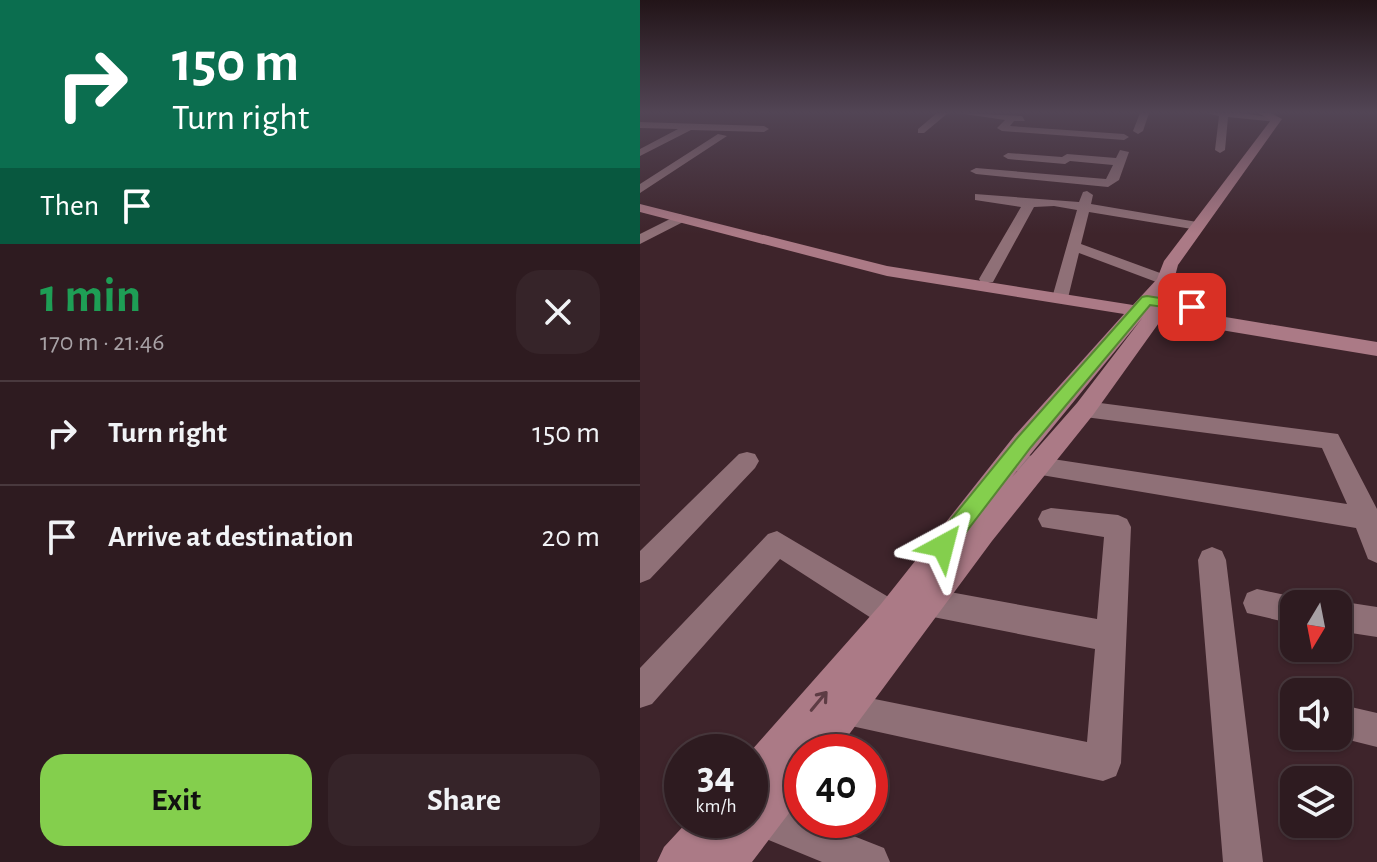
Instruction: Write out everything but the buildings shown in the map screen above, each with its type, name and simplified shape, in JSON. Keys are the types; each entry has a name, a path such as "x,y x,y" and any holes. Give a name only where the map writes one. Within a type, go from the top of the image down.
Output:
{"street":[{"path":"640,173 674,153"},
{"path":"640,189 695,153"},
{"path":"997,173 1010,153"},
{"path":"976,171 1111,183 1121,157 1036,153"},
{"path":"826,734 928,602 1022,464 1085,409 1155,298 1170,265 1246,153"},
{"path":"1059,179 1067,156"},
{"path":"1061,293 1089,182"},
{"path":"979,197 1028,204 1054,202 1198,226"},
{"path":"640,201 782,235 849,256 1061,293"},
{"path":"987,279 1028,204"},
{"path":"640,208 866,267 921,278 1061,293 1155,298 1377,339"},
{"path":"640,240 680,218"},
{"path":"1073,246 1155,298 1377,349"},
{"path":"768,782 892,615 1022,464 1155,298"},
{"path":"1085,409 1330,440 1371,519 1377,550"},
{"path":"640,570 747,461"},
{"path":"1022,464 1371,519"},
{"path":"845,710 1103,763 1118,527 1051,519"},
{"path":"640,692 777,543 892,615"},
{"path":"1212,560 1243,862"},
{"path":"928,602 1112,637"},
{"path":"1257,603 1280,607"},
{"path":"1352,618 1377,622"},
{"path":"1352,724 1377,730"},
{"path":"768,790 784,778"},
{"path":"768,807 870,862"},
{"path":"679,862 701,838"},
{"path":"725,862 737,838"}],"route":[{"path":"943,546 1024,442 1147,300 1192,307"}]}
